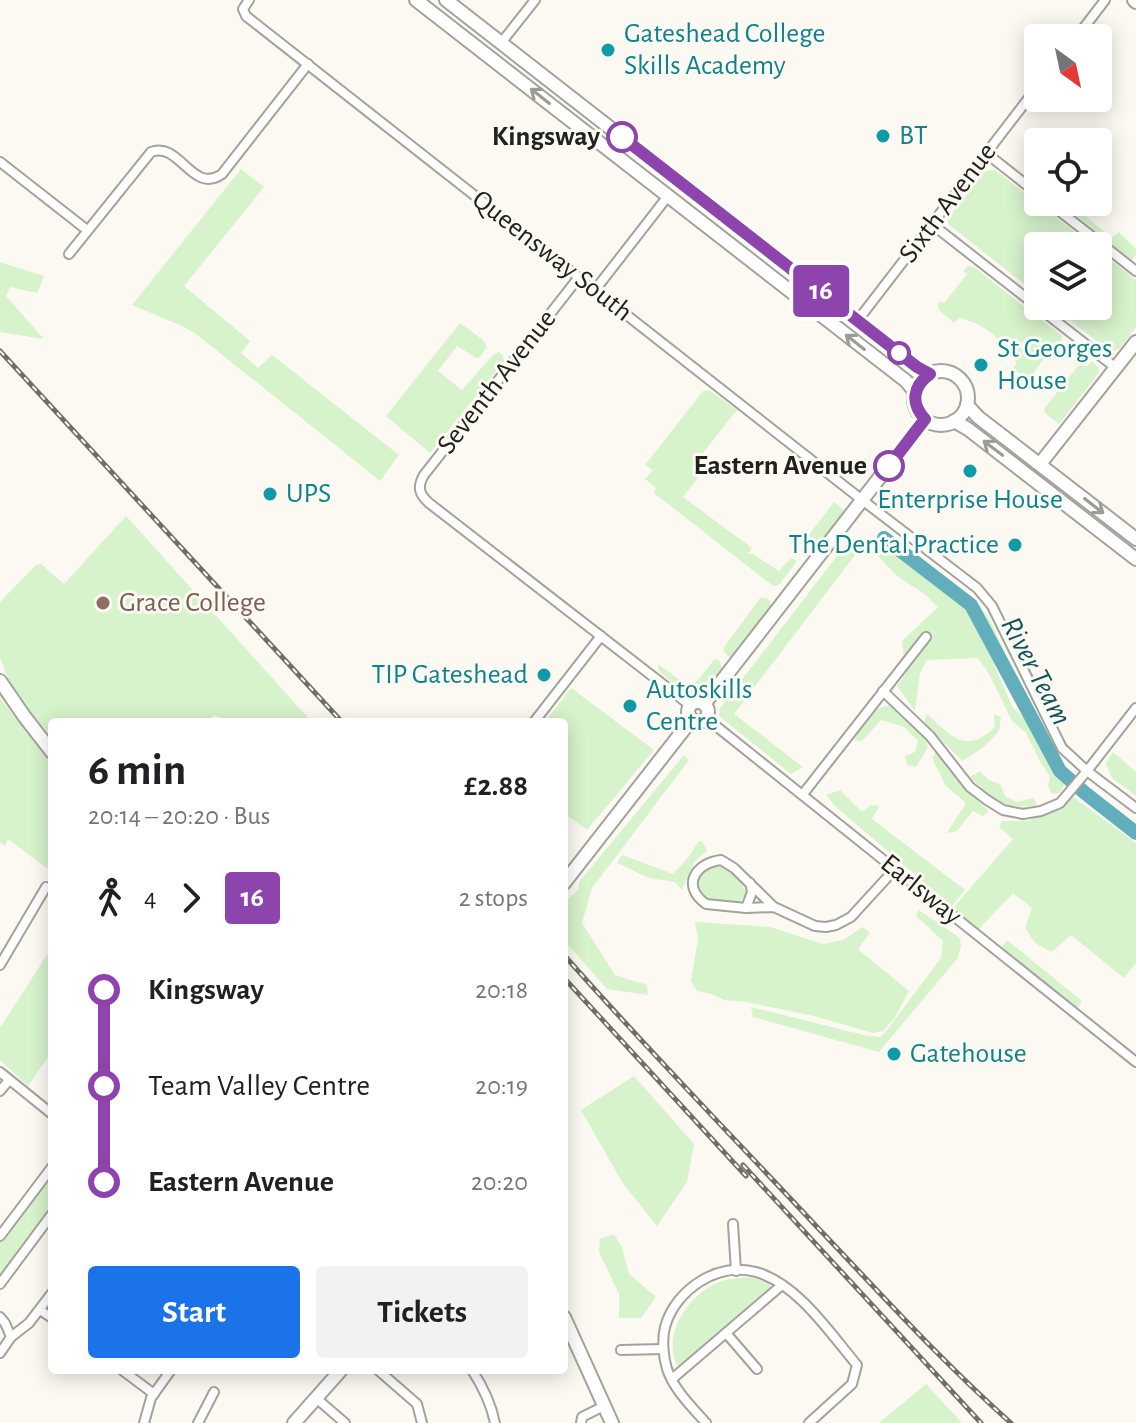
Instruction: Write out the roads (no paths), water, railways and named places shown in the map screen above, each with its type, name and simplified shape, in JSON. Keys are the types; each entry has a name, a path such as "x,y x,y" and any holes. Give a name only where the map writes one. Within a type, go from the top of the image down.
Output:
{"street":[{"name":"Queensway South","path":"249,0 244,11 246,16 983,593 1062,748 1084,775 1136,808"},
{"path":"416,0 906,381 915,392"},
{"path":"446,0 917,367 930,374"},
{"path":"501,43 535,0"},
{"path":"1087,24 1105,0"},
{"path":"69,254 155,149 165,150 202,179 217,178 308,64"},
{"name":"Sixth Avenue","path":"858,320 1024,104"},
{"path":"986,153 1024,183"},
{"path":"0,162 87,230"},
{"path":"595,290 668,196"},
{"path":"1066,216 1136,271"},
{"path":"933,225 1116,368"},
{"name":"Seventh Avenue","path":"579,277 424,475 419,490 429,503 601,636"},
{"path":"1040,464 1136,342"},
{"path":"944,371 958,377 967,390 967,405 954,421 937,424 925,419 916,406 915,392 920,382 930,374 944,371"},
{"path":"967,405 978,417 1136,539"},
{"path":"568,878 695,710 925,419"},
{"path":"954,421 1136,559"},
{"path":"1026,453 1033,467 1032,478"},
{"path":"537,718 601,636 695,710 700,721 706,718"},
{"path":"803,794 926,637"},
{"path":"0,681 48,747"},
{"path":"883,691 930,736 970,787 1003,810 1023,814 1060,803 1136,708"},
{"name":"Earlsway","path":"706,718 1136,1062"},
{"path":"774,907 706,904 696,895 693,878 700,867 721,860 734,868 774,907 815,926 826,927 851,917 895,869"},
{"path":"746,908 752,892 749,882"},
{"path":"0,965 46,887"},
{"path":"0,1072 48,1111"},
{"path":"0,1091 9,1080"},
{"path":"0,1236 48,1172"},
{"path":"0,1284 48,1219"},
{"path":"733,1224 736,1271"},
{"path":"706,1423 680,1393 667,1370 663,1349 666,1326 678,1300 699,1282 722,1270 754,1271 797,1294 857,1365 852,1384 809,1423"},
{"path":"672,1379 782,1285"},
{"path":"0,1353 48,1299"},
{"path":"40,1310 48,1315"},
{"path":"0,1317 11,1337"},
{"path":"568,1326 612,1423"},
{"path":"726,1333 757,1369"},
{"path":"621,1350 663,1349"},
{"path":"127,1374 154,1394"},
{"path":"144,1423 149,1403 168,1374"},
{"path":"294,1423 335,1374"},
{"path":"383,1374 417,1404 422,1423"},
{"path":"474,1374 493,1410 495,1423"},
{"path":"198,1423 214,1392"},
{"path":"316,1398 345,1423"},
{"path":"581,1423 582,1417 604,1406"}],"waterway":[{"name":"River Team","path":"884,538 971,605 1060,771 1136,833"}],"railway":[{"path":"0,351 338,718"},
{"path":"568,959 889,1303 1011,1423"},
{"path":"568,982 746,1176"},
{"path":"743,1165 981,1423"}],"place":[{"name":"Gateshead College Skills Academy","path":"608,50"},
{"name":"BT","path":"883,136"},
{"name":"Kingsway","path":"622,137"},
{"name":"St Georges House","path":"981,365"},
{"name":"Eastern Avenue","path":"889,466"},
{"name":"Enterprise House","path":"970,471"},
{"name":"UPS","path":"270,494"},
{"name":"The Dental Practice","path":"1015,545"},
{"name":"Grace College","path":"103,603"},
{"name":"TIP Gateshead","path":"544,675"},
{"name":"Autoskills Centre","path":"630,706"},
{"name":"Gatehouse","path":"894,1054"}]}
